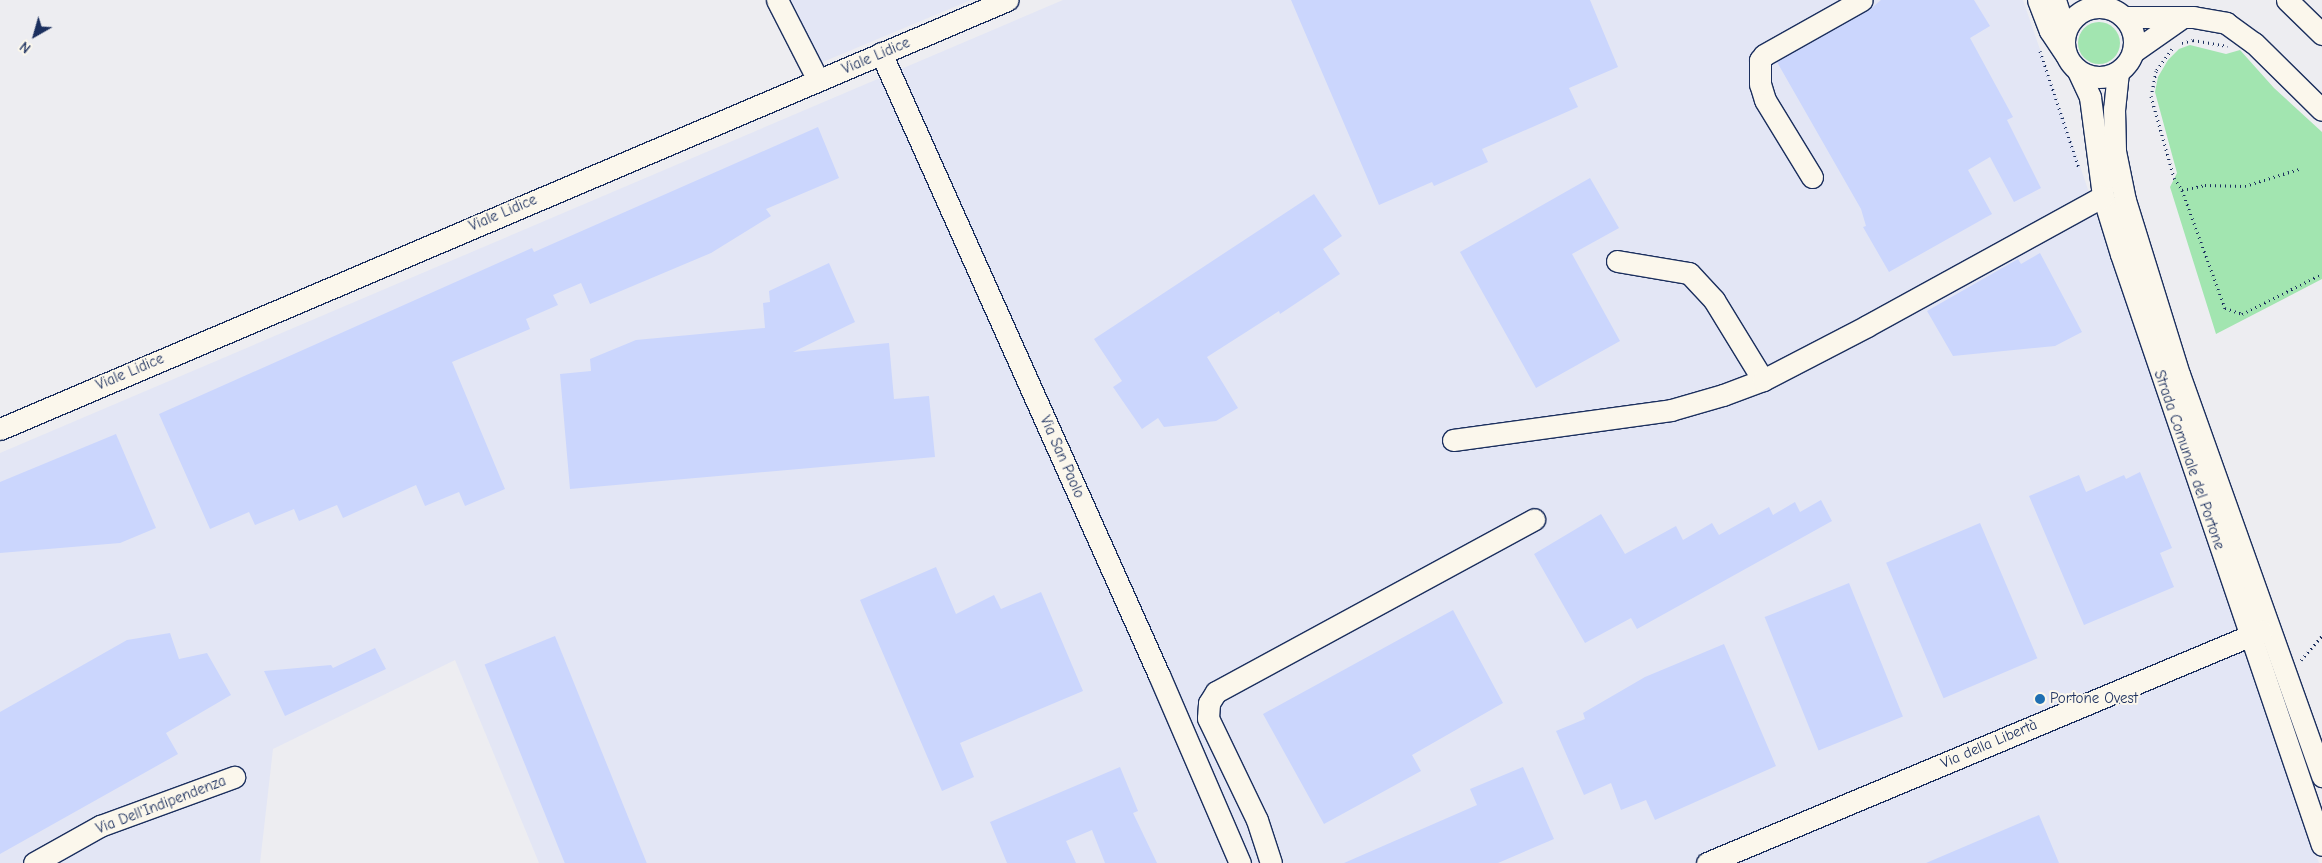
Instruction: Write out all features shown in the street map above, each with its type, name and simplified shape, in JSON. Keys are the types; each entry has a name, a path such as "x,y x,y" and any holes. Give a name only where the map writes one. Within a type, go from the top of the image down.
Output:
{"street":[{"path":"777,0 818,80"},
{"name":"Viale Lidice","path":"0,429 1007,0"},
{"path":"1812,177 1765,100 1760,84 1760,60 1764,54 1862,0"},
{"name":"Strada Comunale del Portone","path":"2038,0 2050,31 2072,63 2090,97 2103,196 2249,635 2322,845"},
{"name":"Strada Comunale del Portone","path":"2055,0 2072,63"},
{"path":"2287,0 2322,34"},
{"path":"2065,32 2081,12 2098,4 2124,17 2210,18 2241,32 2322,110"},
{"path":"2124,17 2132,31 2133,52"},
{"path":"2072,63 2101,78 2118,72 2133,52 2183,17"},
{"name":"Via San Paolo","path":"882,53 1159,675 1240,863"},
{"name":"Strada Comunale del Portone","path":"2118,72 2114,115 2115,151 2126,200 2179,374 2271,628 2322,776"},
{"path":"1454,440 1671,410 1763,380 2103,196"},
{"path":"1617,261 1689,273 1714,300 1763,380"},
{"path":"1271,863 1257,820 1208,718 1209,704 1216,692 1534,519"},
{"name":"Via della Libertà","path":"1707,863 2249,635 2271,628"},
{"name":"Via Dell'Indipendenza","path":"34,863 100,826 234,777"}],"path":[{"path":"2241,32 2226,47 2193,40 2182,42 2164,59 2152,82 2158,122 2174,178 2182,190 2220,300 2233,313 2254,310 2322,274"},
{"path":"2182,190 2205,185 2245,186 2299,170"},
{"path":"2298,664 2322,636"}],"shaded area":[{"path":"785,0 971,0 818,64"},
{"path":"1063,0 2023,0 2319,863 539,863 455,660 273,749 260,863 0,863 0,453"}],"green space":[{"path":"2103,22 2111,25 2117,31 2120,43 2117,55 2111,61 2095,64 2087,61 2081,55 2078,39 2081,31 2087,25"},
{"path":"2190,45 2226,54 2240,50 2274,88 2322,132 2322,279 2216,334 2170,187 2177,173 2155,92 2158,77 2168,60 2179,49"}],"building":[{"path":"1291,0 1590,0 1618,67 1569,88 1578,107 1482,149 1488,162 1434,186 1432,182 1379,205"},
{"path":"1881,0 1974,0 1990,26 1970,38 2013,117 2007,120 2041,188 2014,202 1990,157 1968,170 1992,214 1889,272 1863,227 1866,226 1861,209 1777,62 1868,11"},
{"path":"818,127 839,178 766,209 771,216 711,253 590,304 581,283 553,295 558,305 526,319 530,329 452,362 505,489 465,506 459,492 425,506 416,485 343,518 337,505 299,521 294,509 255,525 249,512 210,529 159,414 532,248 534,252"},
{"path":"1590,178 1619,228 1572,254 1620,341 1536,388 1460,252"},
{"path":"1314,194 1342,236 1323,249 1340,274 1280,314 1279,311 1207,357 1238,408 1216,421 1164,427 1158,418 1142,429 1113,387 1122,381 1094,339"},
{"path":"2040,253 2082,332 2055,346 1953,356 1927,311 2018,259 2021,264"},
{"path":"829,263 855,322 793,352 889,343 894,399 929,396 935,457 570,489 560,374 591,371 590,359 636,340 765,328 763,303 770,302 769,291"},
{"path":"116,434 156,528 120,543 0,553 0,482"},
{"path":"2140,472 2172,548 2160,553 2174,587 2084,625 2029,496 2079,475 2086,492 2124,475 2126,479"},
{"path":"1821,500 1832,521 1637,629 1631,618 1585,643 1534,554 1601,514 1625,554 1676,526 1683,540 1712,523 1719,535 1769,507 1773,515 1795,502 1800,512"},
{"path":"1980,523 2037,658 1944,698 1886,563"},
{"path":"936,567 956,614 994,595 1001,609 1041,592 1083,691 960,743 974,777 942,791 860,600"},
{"path":"1849,583 1903,717 1819,751 1765,617"},
{"path":"1453,610 1503,703 1412,755 1421,771 1324,824 1263,714"},
{"path":"170,633 179,659 207,653 231,695 166,733 178,754 0,854 0,712 127,640"},
{"path":"555,636 647,863 565,863 485,664"},
{"path":"1724,644 1776,766 1655,820 1646,800 1621,810 1611,783 1584,795 1556,731 1585,719 1583,713 1645,677"},
{"path":"375,648 386,669 285,716 264,671 331,665 333,668"},
{"path":"1120,767 1138,811 1133,813 1157,863 1105,863 1092,830 1066,841 1076,863 1007,863 990,822"},
{"path":"1523,767 1554,839 1498,863 1344,863 1477,805 1470,789"},
{"path":"2039,815 2059,863 1926,863"}],"place":[{"name":"Portone Ovest","path":"2040,699"}]}
